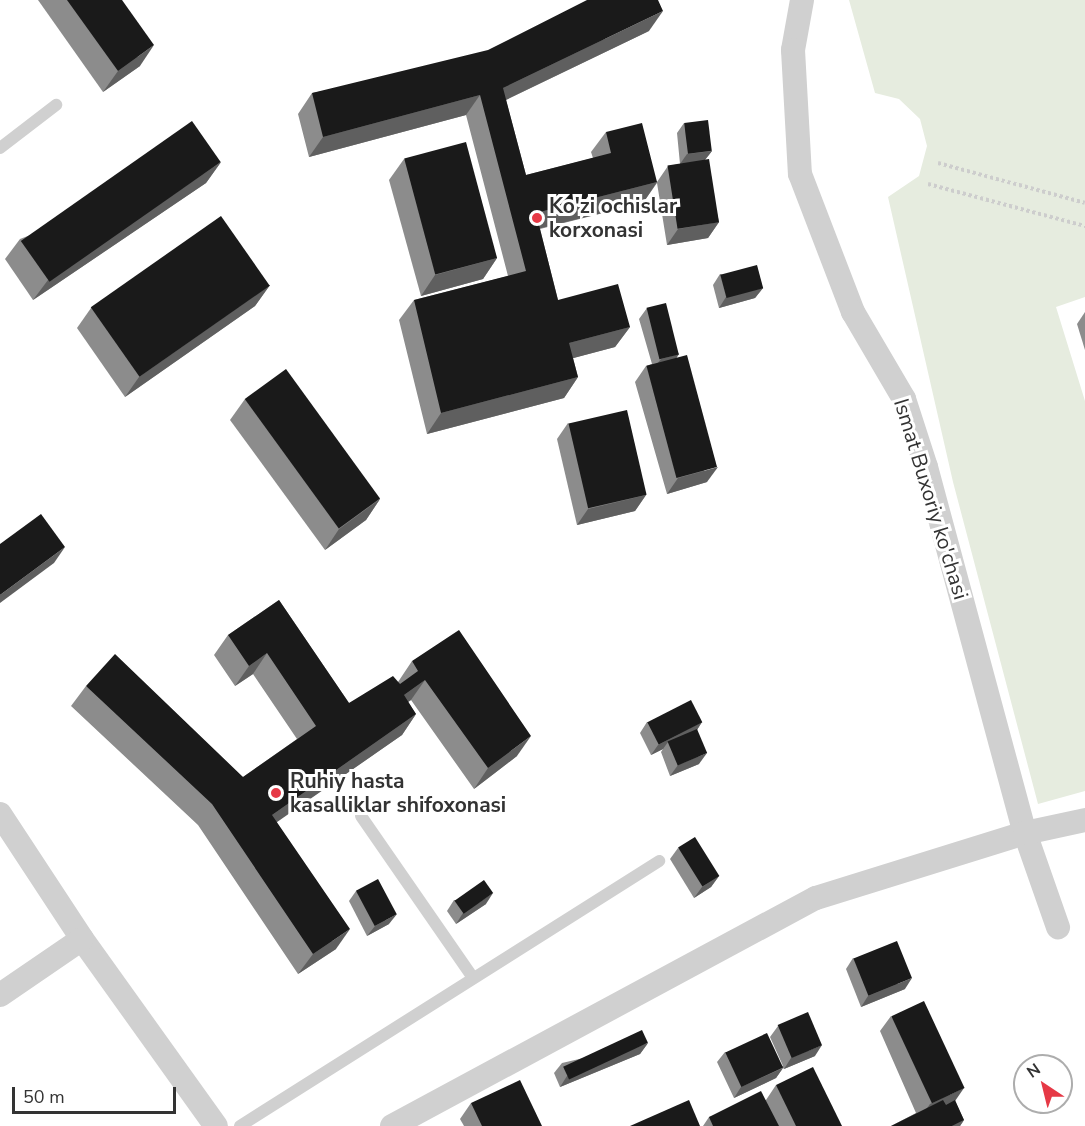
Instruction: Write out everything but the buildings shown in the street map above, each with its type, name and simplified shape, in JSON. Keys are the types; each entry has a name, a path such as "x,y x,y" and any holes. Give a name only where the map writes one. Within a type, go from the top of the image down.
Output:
{"street":[{"name":"Ismat Buxoriy ko'chasi","path":"802,0 793,50 801,174 853,312 904,399 926,467 1025,833 1058,927"},
{"path":"0,814 82,939 216,1126"},
{"path":"392,1126 816,898 1025,833 1085,820"},
{"path":"0,995 82,939"}],"lane":[{"path":"0,148 57,105"},
{"path":"361,816 473,978"},
{"path":"240,1126 658,861"}],"path":[{"path":"938,163 1085,203"},
{"path":"928,184 1085,226"}],"shaded area":[{"path":"849,0 1085,0 1085,297 1056,307 1085,401 1085,791 1038,804 953,482 888,197 919,176 927,146 920,119 899,99 875,93"}],"place":[{"name":"Ko'zi ochislar korxonasi","path":"537,218"},
{"name":"Ruhiy hasta kasalliklar shifoxonasi","path":"276,793"}]}
